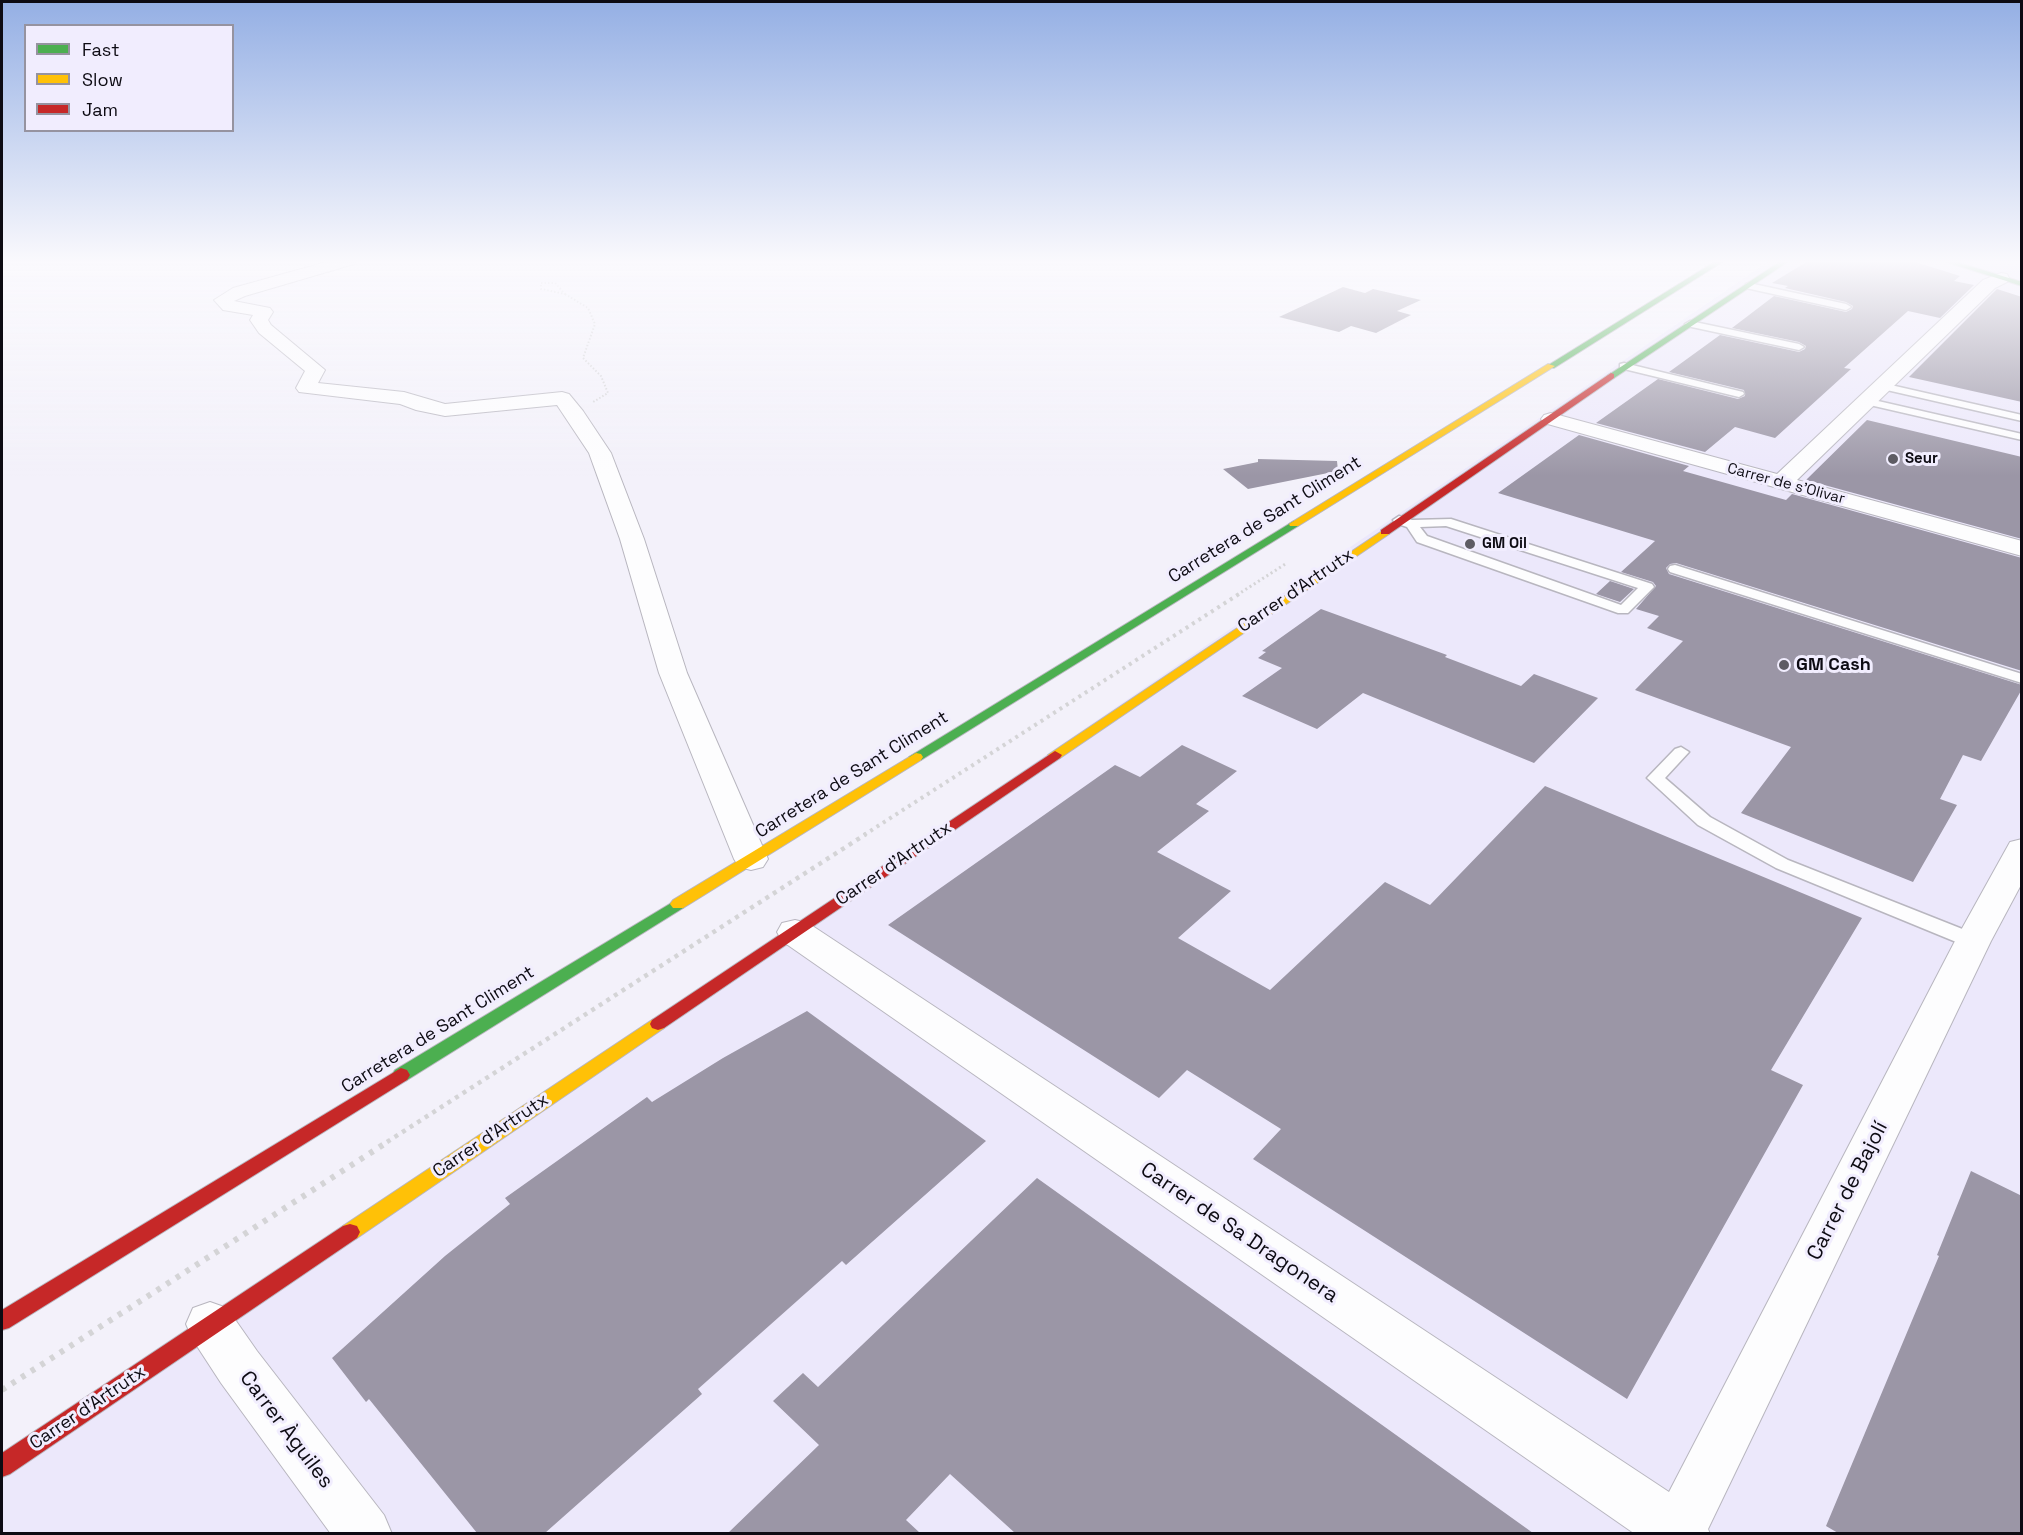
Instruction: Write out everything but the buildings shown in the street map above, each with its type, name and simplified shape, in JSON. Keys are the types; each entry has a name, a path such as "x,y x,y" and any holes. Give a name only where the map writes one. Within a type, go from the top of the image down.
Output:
{"street":[{"path":"269,333 315,370 306,388 404,398 423,406 445,410 561,398 569,406 600,453 632,539 673,673 751,859"},
{"name":"Carretera de Sant Climent","path":"2,1321 1605,333"},
{"name":"Carrer d'Artrutx","path":"2,1466 1405,522 1476,468 1676,333"},
{"path":"1781,483 1938,333"},
{"name":"Carrer de s'Olivar","path":"1551,419 2022,549"},
{"name":"Carrer de Bajolí","path":"1680,1533 1973,940 2018,862"},
{"name":"Carrer de Sa Dragonera","path":"795,932 1680,1533"},
{"name":"Carrer Àguiles","path":"210,1324 239,1367 364,1533"}],"lane":[{"path":"1731,333 1798,347"},
{"path":"1624,366 1739,394"},
{"path":"1882,386 2022,418"},
{"path":"1865,401 2022,437"},
{"path":"1405,522 1447,522 1647,587 1623,610 1422,539 1405,522"},
{"path":"1480,560 1504,541"},
{"path":"1675,569 2022,679"},
{"path":"1681,752 1655,778 1704,821 1782,864 1973,940"}],"path":[{"path":"569,406 594,402 608,393 601,376 583,358 592,333"},
{"path":"2,1390 1294,559"}],"shaded area":[{"path":"1664,333 2021,333 2021,1533 2,1534 2,1468"}],"traffic: fast":[{"path":"1551,366 1605,333"},
{"path":"1611,376 1677,333"},
{"path":"916,757 1294,524"},
{"path":"401,1075 678,904"}],"traffic: slow":[{"path":"1294,524 1551,366"},
{"path":"1055,755 1385,532"},
{"path":"678,904 916,757"},
{"path":"350,1232 658,1024"}],"traffic: jam":[{"path":"1385,532 1611,376"},
{"path":"658,1024 1055,755"},
{"path":"2,1321 401,1075"},
{"path":"2,1466 350,1232"}],"place":[{"name":"Seur","path":"1893,459"},
{"name":"GM Oil","path":"1470,544"},
{"name":"GM Cash","path":"1784,665"}]}
